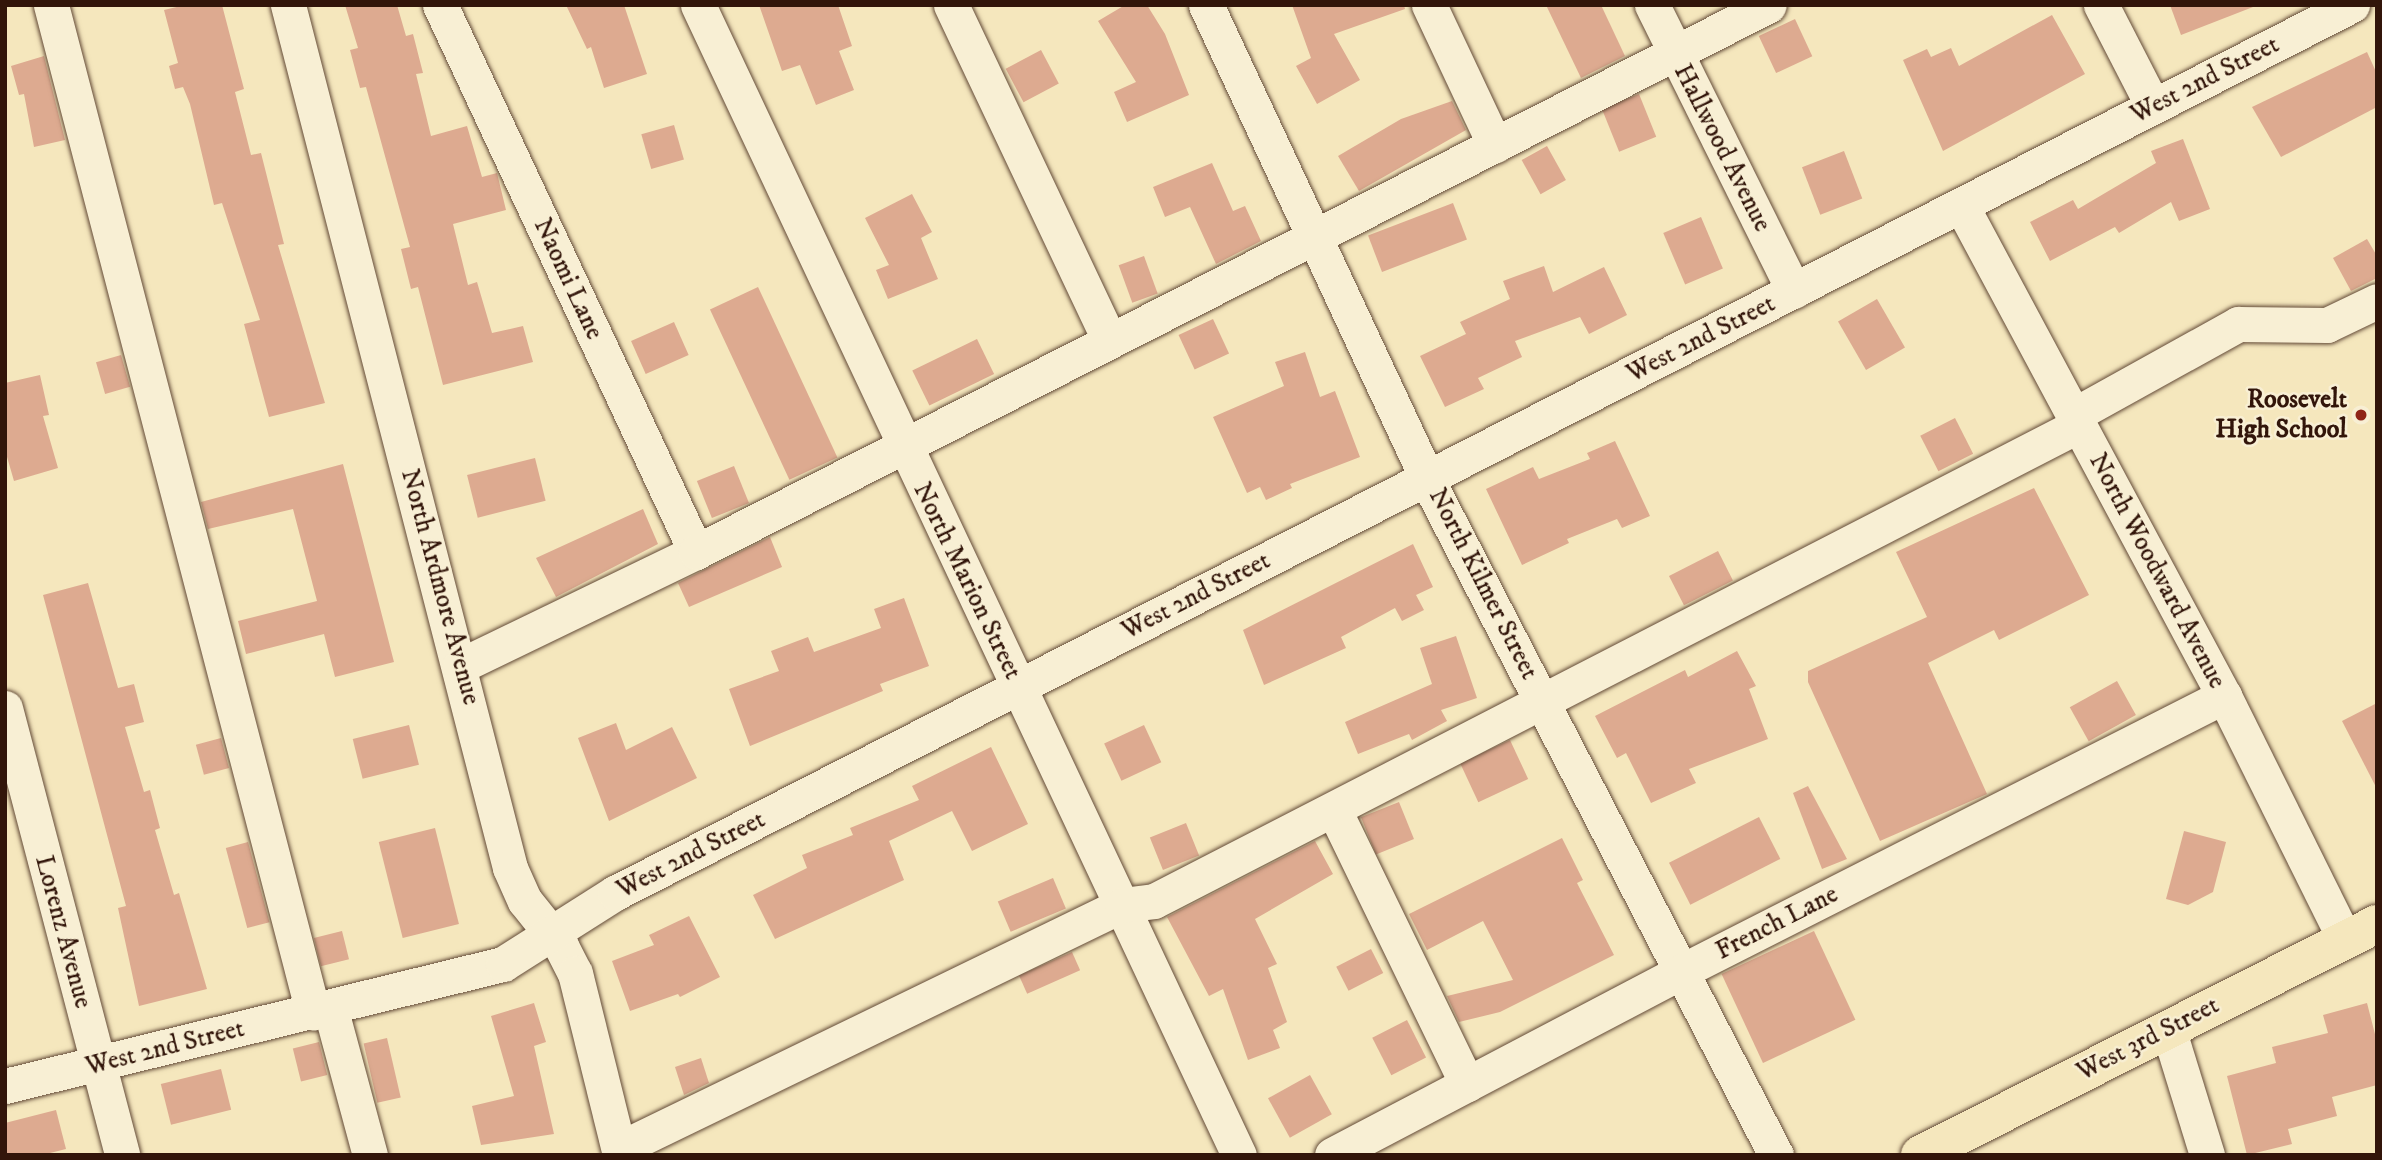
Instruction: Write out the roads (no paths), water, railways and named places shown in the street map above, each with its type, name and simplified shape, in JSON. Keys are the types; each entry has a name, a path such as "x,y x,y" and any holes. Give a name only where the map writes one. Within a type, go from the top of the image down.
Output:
{"main road":[{"name":"West 3rd Street","path":"1920,1155 2361,932"}],"street":[{"path":"51,5 322,1010 370,1155"},
{"name":"North Ardmore Avenue","path":"288,5 510,868 525,901 551,934 575,973 620,1152"},
{"name":"Naomi Lane","path":"440,5 696,552"},
{"name":"North Marion Street","path":"698,5 903,447 1239,1155"},
{"path":"951,5 1109,340"},
{"name":"North Kilmer Street","path":"1206,5 1428,478 1684,970 1776,1155"},
{"path":"1429,5 1495,145"},
{"name":"Hallwood Avenue","path":"1652,5 1794,291"},
{"path":"460,666 696,552 1109,340 1676,56 1769,5"},
{"path":"2101,5 2153,106"},
{"name":"West 2nd Street","path":"5,1086 503,964 615,893 1794,291 2335,9"},
{"name":"North Woodward Avenue","path":"1961,205 2224,696 2361,932"},
{"path":"620,1152 1122,905 1154,901 1334,810 2076,420 2238,324 2327,325 2377,301"},
{"name":"French Lane","path":"1332,1155 1684,970 2224,696"},
{"name":"Lorenz Avenue","path":"5,708 122,1155"},
{"path":"1334,810 1467,1084"},
{"path":"2168,1028 2207,1155"}],"place":[{"name":"Roosevelt High School","path":"2361,415"}]}
